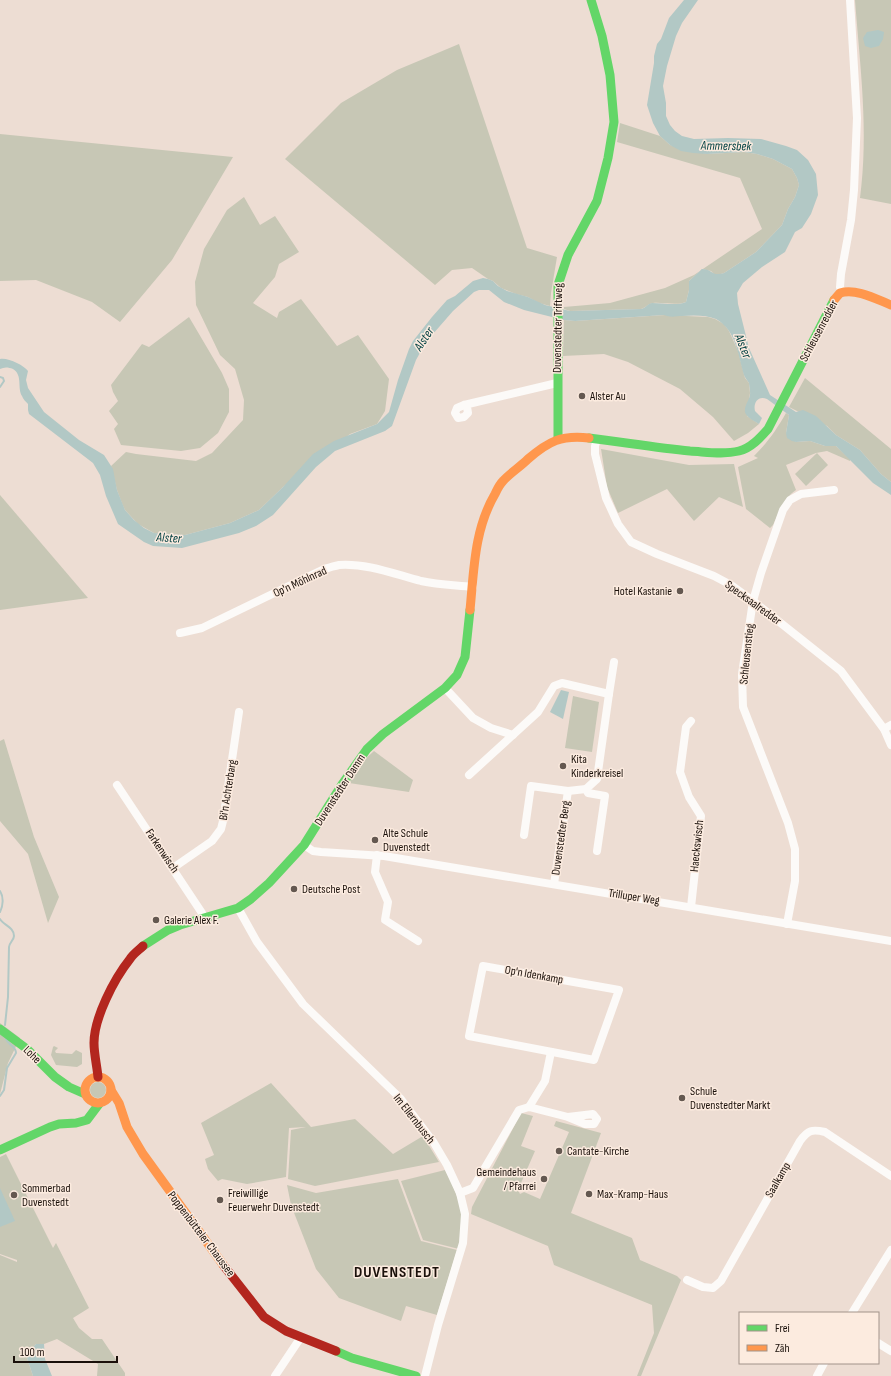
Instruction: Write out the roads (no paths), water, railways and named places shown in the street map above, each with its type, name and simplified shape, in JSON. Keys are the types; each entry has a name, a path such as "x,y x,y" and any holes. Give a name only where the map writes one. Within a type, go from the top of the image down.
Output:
{"street":[{"name":"Duvenstedter Triftweg","path":"558,439 557,294 560,276 563,265 597,201 608,158 614,122 610,75 602,36 591,0"},
{"name":"Schleusenredder","path":"597,438 724,454 740,451 749,447 768,429 834,300 842,292 840,287 841,274 851,220 854,190 857,118 850,0"},
{"path":"842,292 850,291 891,305"},
{"name":"Duvenstedter Triftweg","path":"464,405 557,383"},
{"name":"Duvenstedter Damm","path":"98,1077 94,1037 105,1002 118,975 137,951 155,936 180,925 238,908 270,883 304,846 343,783 367,749 383,734 445,688 457,675 465,656 476,546 480,528 497,489 502,482 538,451 558,439 578,437 597,438"},
{"name":"Specksaalredder","path":"597,438 594,446 595,454 606,498 618,524 631,542 726,582 753,602 841,671 888,727 891,745"},
{"name":"Schleusenstieg","path":"787,924 795,882 796,848 788,823 743,707 742,674 753,602 761,573 786,505 794,497 801,494 834,490"},
{"name":"Op'n Möhlnrad","path":"180,632 202,628 324,569 338,565 361,566 444,585 473,587"},
{"name":"Duvenstedter Berg","path":"524,835 531,786 568,791 586,789 597,779 614,662"},
{"path":"469,775 538,712 554,686 562,683 609,694"},
{"path":"445,688 473,718 491,728 513,735"},
{"name":"Bi'n Achterbarg","path":"173,868 212,841 221,829 239,712"},
{"name":"Haeckswisch","path":"691,721 686,727 680,772 689,797 701,816 691,907"},
{"name":"Farkenwisch","path":"117,785 173,868 204,918"},
{"name":"Duvenstedter Berg","path":"586,789 588,793 606,796 597,851"},
{"name":"Duvenstedter Berg","path":"554,884 568,791"},
{"name":"Trilluper Weg","path":"304,846 313,851 377,855 891,941"},
{"path":"377,855 375,872 388,902 385,920 418,941"},
{"name":"Im Ellernbusch","path":"238,908 257,942 303,1004 400,1098 434,1143 447,1165 460,1193 465,1214 464,1243 438,1325 425,1376"},
{"name":"Op'n Idenkamp","path":"483,966 619,990 594,1060 551,1052 470,1036 483,966"},
{"name":"Lohe","path":"0,1029 27,1049 48,1070 69,1087 86,1097"},
{"path":"529,1107 545,1081 551,1052"},
{"path":"0,1150 50,1127 59,1124 79,1122 89,1119 95,1108 109,1097 111,1090 107,1081 98,1077 92,1078 88,1082 84,1088 86,1109 79,1122"},
{"path":"63,1082 80,1084 88,1082"},
{"name":"Poppenbütteler Chaussee","path":"111,1090 118,1103 127,1127 143,1154 258,1311 271,1322 286,1331 352,1358 402,1374 416,1376"},
{"path":"86,1097 92,1102 110,1104 121,1112"},
{"path":"460,1193 474,1188 519,1110 529,1107 568,1117"},
{"name":"Saalkamp","path":"687,1280 702,1287 713,1288 721,1281 800,1141 806,1133 815,1130 825,1132 891,1176"},
{"path":"853,1312 890,1252"},
{"path":"276,1376 301,1337"},
{"path":"879,1344 891,1351"},
{"path":"817,1376 823,1364"}],"water":[{"path":"684,0 698,0 682,23 676,36 667,66 663,86 666,103 666,116 670,125 682,136 694,139 761,139 786,146 797,150 808,160 816,174 818,195 811,214 802,228 795,232 785,252 762,267 743,283 737,293 738,304 749,348 770,395 796,412 803,410 816,416 836,435 860,450 881,474 891,482 891,495 873,483 836,446 825,446 810,441 796,442 787,438 786,433 789,415 767,399 761,398 757,400 755,405 755,411 762,418 759,424 747,416 745,409 750,397 749,383 745,378 738,351 732,336 723,324 716,319 691,315 671,317 664,315 575,321 564,320 524,310 504,302 489,290 479,290 474,292 453,311 426,342 416,360 392,426 385,431 335,451 316,467 273,515 256,526 239,533 182,548 153,546 144,542 118,524 106,496 100,475 93,463 29,414 28,404 21,393 18,375 13,369 0,369 0,359 7,359 23,366 28,371 26,380 28,388 44,412 79,440 104,455 113,469 117,490 125,510 134,520 144,528 154,533 185,535 230,523 259,510 283,487 313,454 334,441 377,424 389,412 398,380 413,341 447,300 455,296 473,281 483,278 488,279 507,291 528,297 545,305 570,311 641,309 652,303 674,304 686,302 689,290 689,281 702,269 706,269 717,274 724,273 756,252 782,225 799,185 792,169 773,159 744,152 707,154 681,151 670,145 660,136 653,123 647,105 654,56 657,44 661,39 669,18"},
{"path":"878,30 884,32 883,39 879,46 871,48 865,46 863,38 867,32"},
{"path":"561,690 569,692 563,719 550,712"},
{"path":"0,1188 15,1221 0,1227"},
{"path":"36,1344 44,1344 45,1359 52,1376 33,1376 26,1355"}],"waterway":[{"path":"0,377 3,378 4,381 0,387"},
{"path":"0,891 3,902 0,912"},
{"path":"0,919 14,933 9,947 8,997 5,1025"},
{"path":"0,1096 4,1090 7,1068 16,1053 15,1049 6,1039"}],"place":[{"name":"Alster Au","path":"582,396"},
{"name":"Hotel Kastanie","path":"680,591"},
{"name":"Kita Kinderkreisel","path":"563,766"},
{"name":"Alte Schule Duvenstedt","path":"375,840"},
{"name":"Deutsche Post","path":"294,889"},
{"name":"Galerie Alex F.","path":"156,920"},
{"name":"Schule Duvenstedter Markt","path":"682,1098"},
{"name":"Cantate-Kirche","path":"559,1151"},
{"name":"Gemeindehaus / Pfarrei","path":"544,1179"},
{"name":"Max-Kramp-Haus","path":"589,1194"},
{"name":"Sommerbad Duvenstedt","path":"14,1195"},
{"name":"Freiwillige Feuerwehr Duvenstedt","path":"220,1200"}],"district":[{"name":"DUVENSTEDT","path":"397,1272"}],"water label":[{"name":"Ammersbek","path":"726,146"},
{"name":"Alster","path":"424,339"},
{"name":"Alster","path":"743,346"},
{"name":"Alster","path":"169,538"}]}
